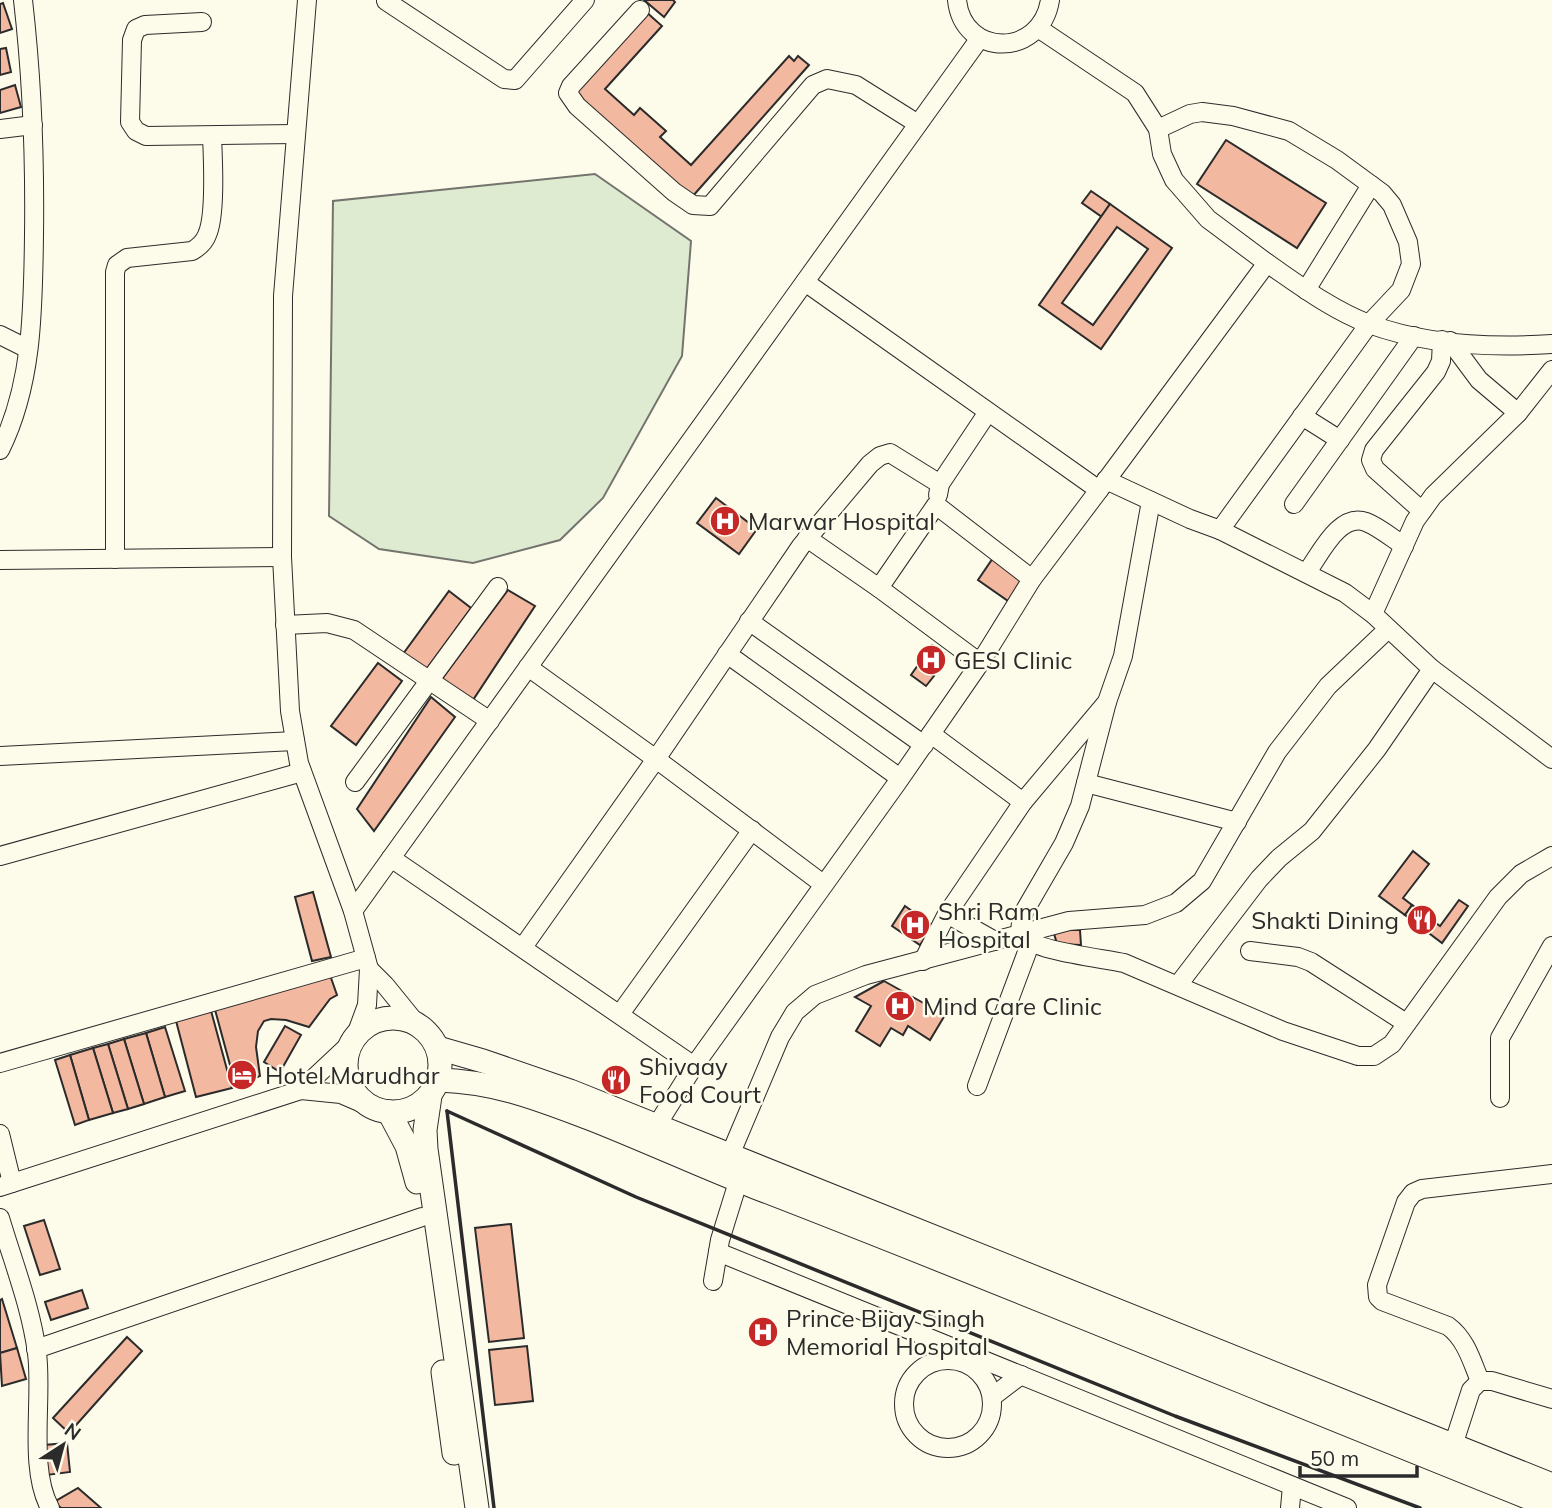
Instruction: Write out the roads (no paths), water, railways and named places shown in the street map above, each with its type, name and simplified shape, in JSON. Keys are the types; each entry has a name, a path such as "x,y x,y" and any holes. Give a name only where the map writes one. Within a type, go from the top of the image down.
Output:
{"main road":[{"path":"461,1508 413,1161 402,1134 380,1110 357,1096 348,1081 345,1063 353,1040 368,1024 383,1018 399,1017 415,1022 432,1037 438,1048 441,1064 425,1130 426,1149 477,1508"},
{"path":"438,1048 523,1074 734,1167 1450,1456 1552,1507"},
{"path":"380,1110 404,1111 419,1106 434,1088 467,1081 506,1088 652,1133"},
{"path":"1450,1456 1552,1485"}],"street":[{"path":"0,450 23,385 33,316 33,125 23,0"},
{"path":"301,1090 353,1040 367,1005 368,963 302,772 290,711 282,557 283,296 307,0"},
{"path":"386,1 504,79 515,80 585,0"},
{"path":"957,0 965,23 980,38 1000,44 1021,41 1038,28 1045,20 1050,0"},
{"path":"640,10 571,86 568,93 586,114 674,192 694,205 710,206 813,85 827,79 856,85 918,124"},
{"path":"202,22 145,25 136,29 131,40 130,122 136,131 146,136 296,134"},
{"path":"1038,28 1135,93 1158,129 1163,154 1174,180 1208,219 1306,290 1369,324 1414,336 1482,344 1552,344"},
{"path":"352,911 980,38"},
{"path":"1158,129 1190,114 1202,112 1233,116 1289,131 1337,160 1371,185 1392,205 1408,242 1411,264 1401,290 1369,324 1220,530"},
{"path":"0,129 33,125"},
{"path":"115,559 115,272 117,265 127,258 192,251 200,247 208,235 212,198 212,136"},
{"path":"1306,290 1371,185"},
{"path":"652,1133 694,1066 927,739 1032,579 1267,263"},
{"path":"805,282 988,412 1103,485 1151,501 1220,530 1345,593 1373,614 1432,669 1552,759"},
{"path":"0,335 28,349"},
{"path":"1294,504 1414,336"},
{"path":"1446,341 1479,380 1518,412"},
{"path":"1422,511 1375,468 1371,460 1374,450 1436,372 1446,341"},
{"path":"1373,614 1404,546 1433,496 1518,412 1552,370"},
{"path":"879,588 936,505 940,484 988,412"},
{"path":"1301,415 1340,440"},
{"path":"523,947 807,538 880,456 890,453 940,484"},
{"path":"977,1086 1026,939 1021,923 1024,912 1064,843 1080,806 1107,702 1123,656 1151,501"},
{"path":"936,505 1032,579"},
{"path":"1307,572 1337,530 1349,522 1368,522 1404,546"},
{"path":"807,538 979,663"},
{"path":"0,560 282,557"},
{"path":"355,782 498,587"},
{"path":"749,621 1023,802"},
{"path":"285,625 327,623 354,630 489,721"},
{"path":"713,1281 734,1167 780,1037 795,1012 815,995 866,975 995,941 1026,939 1069,921 1145,915 1176,903 1202,881 1277,752 1328,686 1388,629"},
{"path":"727,654 900,778"},
{"path":"528,667 823,884"},
{"path":"1178,985 1259,879 1279,858 1312,831 1377,749 1432,669"},
{"path":"923,961 947,914 1023,802 1107,702"},
{"path":"0,756 295,741"},
{"path":"0,856 302,772"},
{"path":"1086,783 1237,822"},
{"path":"620,1014 751,831"},
{"path":"1026,939 1043,948 1124,963 1283,1031 1358,1056 1374,1056 1392,1044 1498,897 1521,874 1552,856"},
{"path":"391,858 694,1066"},
{"path":"947,914 995,941"},
{"path":"1500,1098 1500,1038 1552,946"},
{"path":"1250,951 1298,957 1311,962 1406,1023"},
{"path":"368,963 415,1022"},
{"path":"0,1063 368,963"},
{"path":"0,1134 6,1185 301,1090 341,1094 380,1110"},
{"path":"1480,1381 1463,1341 1456,1332 1448,1326 1382,1301 1378,1297 1377,1285 1385,1261 1406,1202 1413,1193 1422,1189 1552,1174"},
{"path":"37,1349 422,1217"},
{"path":"0,1218 37,1349 40,1379 38,1451 44,1497 50,1508"},
{"path":"718,1252 1347,1508"},
{"path":"917,1333 920,1370"},
{"path":"937,1360 953,1360 967,1363 979,1372 988,1384 992,1397 992,1413 986,1427 976,1438 963,1446 949,1448 922,1440 912,1430 904,1403 906,1389 920,1370 937,1360"},
{"path":"992,1397 1021,1375"},
{"path":"1450,1456 1472,1390 1480,1381 1492,1381 1552,1398"},
{"path":"1290,1508 1292,1486"},
{"path":"1310,1508 1322,1508"}],"place":[{"name":"Marwar Hospital","path":"725,521"},
{"name":"GESI Clinic","path":"931,660"},
{"name":"Shakti Dining","path":"1422,920"},
{"name":"Shri Ram Hospital","path":"915,925"},
{"name":"Mind Care Clinic","path":"900,1006"},
{"name":"Hotel Marudhar","path":"242,1075"},
{"name":"Shivaay Food Court","path":"616,1080"},
{"name":"Prince Bijay Singh Memorial Hospital","path":"763,1332"}]}
